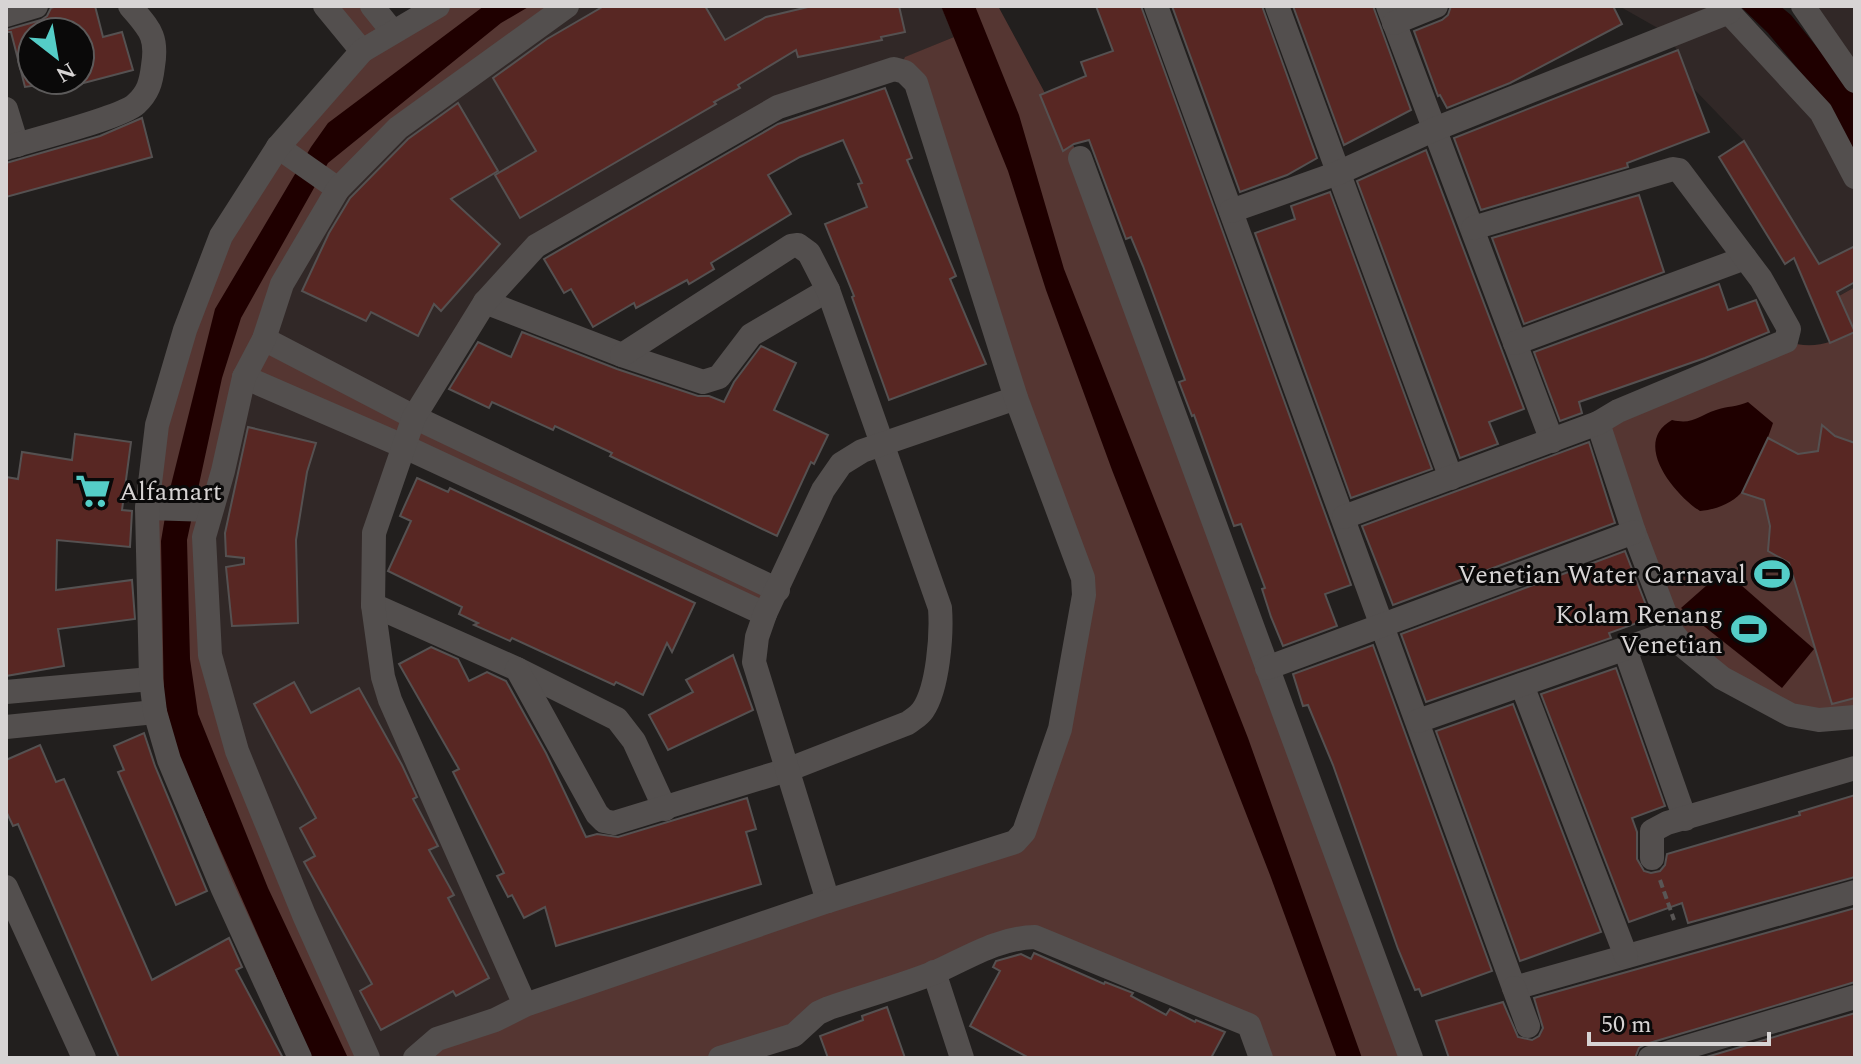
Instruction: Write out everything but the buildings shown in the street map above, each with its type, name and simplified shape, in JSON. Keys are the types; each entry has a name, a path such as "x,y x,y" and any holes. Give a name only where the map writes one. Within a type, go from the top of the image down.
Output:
{"street":[{"path":"6,15 36,6"},
{"path":"6,109 11,146 128,110 151,86 155,40 130,6"},
{"path":"325,6 362,51"},
{"path":"372,6 393,32"},
{"path":"300,1058 217,875 169,760 155,712 151,679 147,508 157,425 185,330 221,236 288,153 362,51 438,6"},
{"path":"368,1058 237,751 210,655 204,537 244,377 264,339 282,284 332,185 398,128 567,6"},
{"path":"1156,6 1528,1026"},
{"path":"1277,6 1451,478"},
{"path":"1436,6 1391,15 1552,441"},
{"path":"1803,6 1855,81"},
{"path":"1231,211 1338,173 1435,129 1726,9 1821,112 1855,177"},
{"path":"415,1058 437,1039 495,1020 525,1005 828,901 1015,842 1029,821 1060,729 1084,595 1083,578 1016,398 916,83 905,72 894,69 778,107 536,246 485,302 414,417 374,533 373,605 383,677 390,700 525,1005"},
{"path":"288,153 332,185"},
{"path":"1080,158 1411,1058"},
{"path":"1344,517 1598,423 1618,411 1786,341 1789,329 1745,258 1683,173 1673,169 1473,228"},
{"path":"517,669 597,814 604,821 614,823 787,770 908,723 921,714 928,700 940,647 940,608 828,290 809,253 798,245 791,246 622,355"},
{"path":"1515,343 1745,258"},
{"path":"485,302 622,355 703,382 715,380 751,335 828,290"},
{"path":"264,339 414,417 778,590"},
{"path":"244,377 403,446 765,614"},
{"path":"828,901 754,662 757,637 765,614 823,490 841,464 851,456 1016,398"},
{"path":"1598,423 1634,532 1672,632 1683,646 1722,678 1791,715 1819,720 1855,717"},
{"path":"551,515 565,489"},
{"path":"147,508 211,510"},
{"path":"1267,668 1634,532"},
{"path":"373,605 517,669 617,719 634,741 665,809"},
{"path":"1418,721 1672,632"},
{"path":"1625,649 1685,819"},
{"path":"6,692 151,679"},
{"path":"1522,685 1626,956"},
{"path":"6,727 155,712"},
{"path":"1652,858 1652,831 1855,768"},
{"path":"6,887 84,1058"},
{"path":"1514,988 1855,892"},
{"path":"720,1058 798,1046 818,1013 934,972 995,943 1035,937 1238,1019 1249,1025 1261,1058"},
{"path":"934,972 963,1057"},
{"path":"1650,1058 1855,997"}],"path":[{"path":"1652,858 1682,941"}],"shaded area":[{"path":"326,6 371,6 393,32 438,6 567,6 338,189 264,339 778,590 765,614 245,377 204,537 210,655 368,1058 300,1058 155,712 150,481 221,236 362,51"},
{"path":"484,6 530,6 501,23 328,163 241,318 222,378 187,540 190,659 198,714 268,888 348,1058 312,1058 179,756 164,701 161,541 169,493 215,309 311,147 328,123"},
{"path":"567,6 941,6 954,37 906,57 899,70 778,107 536,246 414,417 264,339 338,189"},
{"path":"941,6 998,6 1080,158 1411,1058 1261,1058 1249,1025 1035,937 720,1058 415,1058 437,1039 1020,838 1084,595 899,70 905,57 954,37"},
{"path":"941,6 975,6 1019,115 1064,269 1248,738 1362,1058 1337,1058 1270,875 1112,470 1046,290 1008,171"},
{"path":"1619,6 1723,6 1821,112 1855,177 1855,287 1839,296 1744,141 1693,88 1670,35"},
{"path":"1740,6 1780,6 1791,15 1845,82 1855,96 1855,153 1822,98 1768,33"},
{"path":"1809,6 1855,6 1855,81"},
{"path":"1855,287 1855,716 1819,720 1683,646 1598,423 1786,341 1804,345 1821,344 1854,333 1839,296"},
{"path":"244,377 403,446 374,533 390,700 525,1005 415,1058 368,1058 237,751 208,583"},
{"path":"1748,402 1773,423 1759,460 1737,497 1722,506 1700,511 1679,493 1661,468 1656,455 1660,430 1672,420 1690,421"},
{"name":"Kolam Renang Venetian","path":"1724,570 1814,649 1782,688 1681,608"}],"place":[{"name":"Alfamart","path":"93,491"},
{"name":"Venetian Water Carnaval","path":"1772,574"},
{"name":"Kolam Renang Venetian","path":"1749,629"}]}
